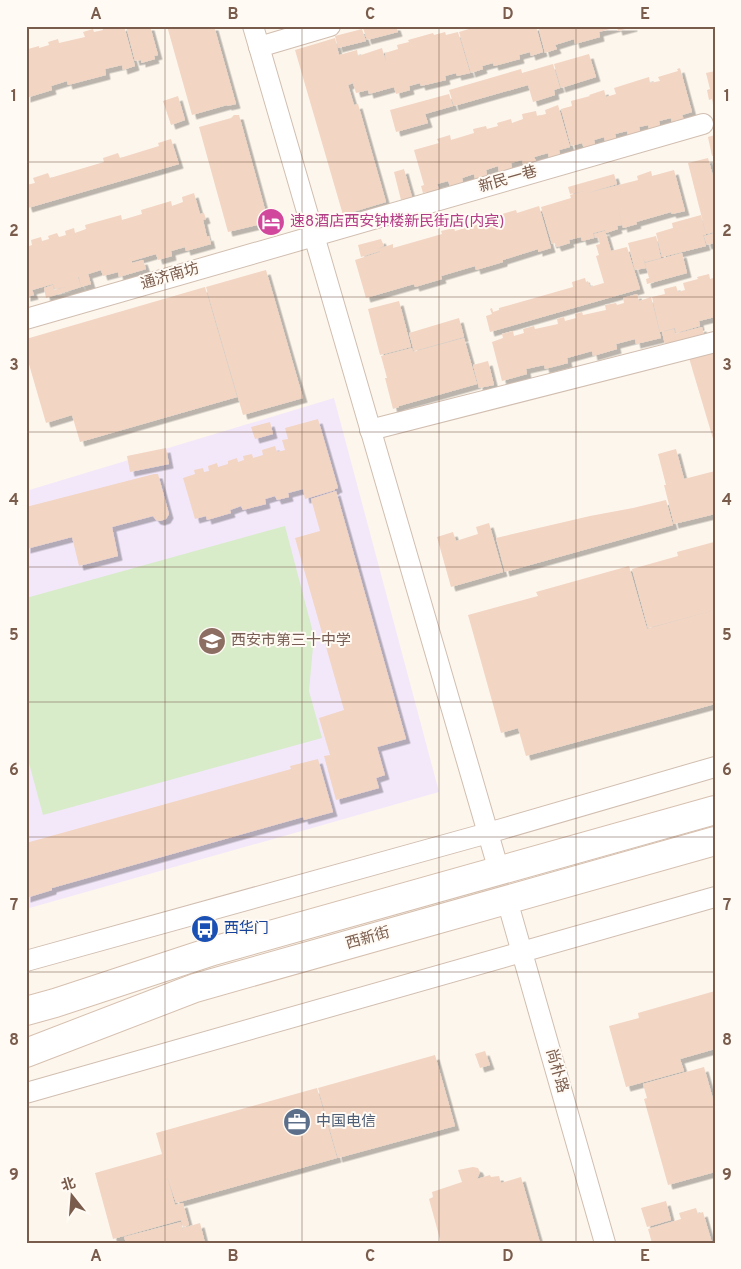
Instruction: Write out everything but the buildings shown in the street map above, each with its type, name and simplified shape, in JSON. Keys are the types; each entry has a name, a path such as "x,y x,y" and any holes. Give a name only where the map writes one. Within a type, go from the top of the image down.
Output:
{"main road":[{"name":"西新街","path":"26,1011 213,951 715,810"},
{"name":"西新街","path":"26,1053 195,988 715,841"}],"street":[{"path":"253,26 499,871"},
{"path":"259,47 330,26"},
{"name":"新民一巷","path":"314,236 703,124"},
{"name":"通济南坊","path":"26,319 314,236"},
{"path":"370,430 715,342"},
{"path":"26,961 488,833 715,767"},
{"path":"26,1093 715,897"},
{"name":"尚朴路","path":"507,900 605,1243"}],"shaded area":[{"name":"西安市第三十中学","path":"334,398 439,792 26,909 26,491"}],"green space":[{"path":"285,526 314,636 309,691 322,738 43,815 26,752 26,598"}],"place":[{"name":"速8酒店西安钟楼新民街店(内宾)","path":"271,222"},
{"name":"西安市第三十中学","path":"212,641"},
{"name":"西华门","path":"205,929"},
{"name":"中国电信","path":"297,1122"}]}
